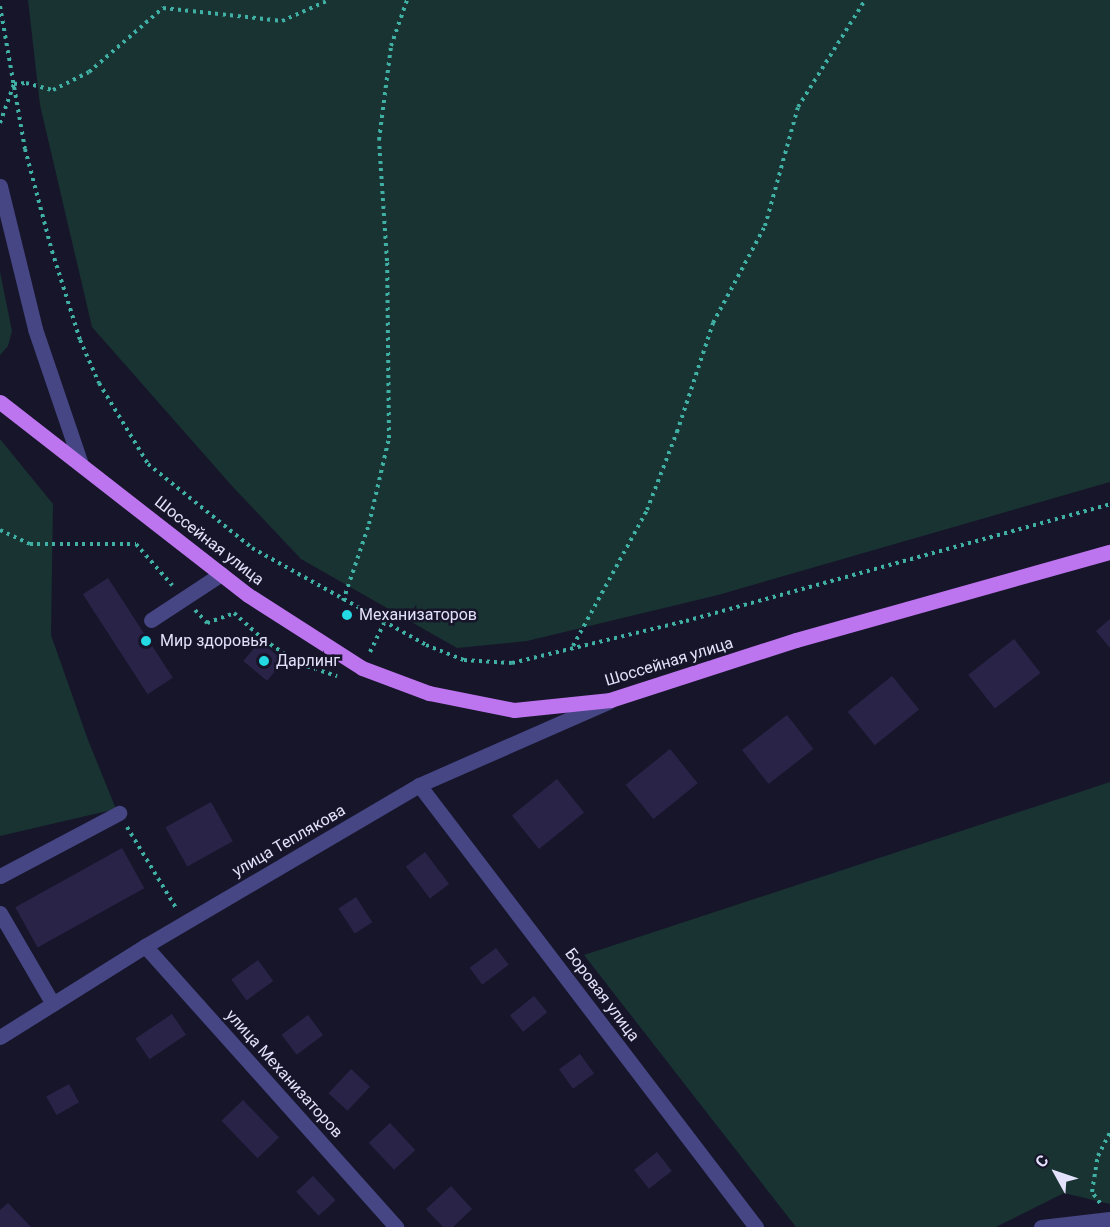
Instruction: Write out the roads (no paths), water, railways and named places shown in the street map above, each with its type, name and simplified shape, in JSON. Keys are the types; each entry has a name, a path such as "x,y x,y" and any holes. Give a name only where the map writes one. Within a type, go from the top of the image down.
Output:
{"main road":[{"name":"Шоссейная улица","path":"0,402 221,574 265,606 362,668 429,693 514,710 610,700 796,640 1110,552"}],"street":[{"path":"0,186 35,329 81,464"},
{"path":"152,620 221,574"},
{"name":"улица Теплякова","path":"0,1037 145,946 419,785 610,700"},
{"name":"Боровая улица","path":"419,785 756,1227"},
{"path":"0,876 119,813"},
{"path":"0,912 53,1004"},
{"name":"улица Механизаторов","path":"145,946 396,1227"},
{"path":"1041,1227 1107,1214"}],"place":[{"name":"Механизаторов","path":"347,615"},
{"name":"Мир здоровья","path":"146,641"},
{"name":"Дарлинг","path":"264,661"}]}
